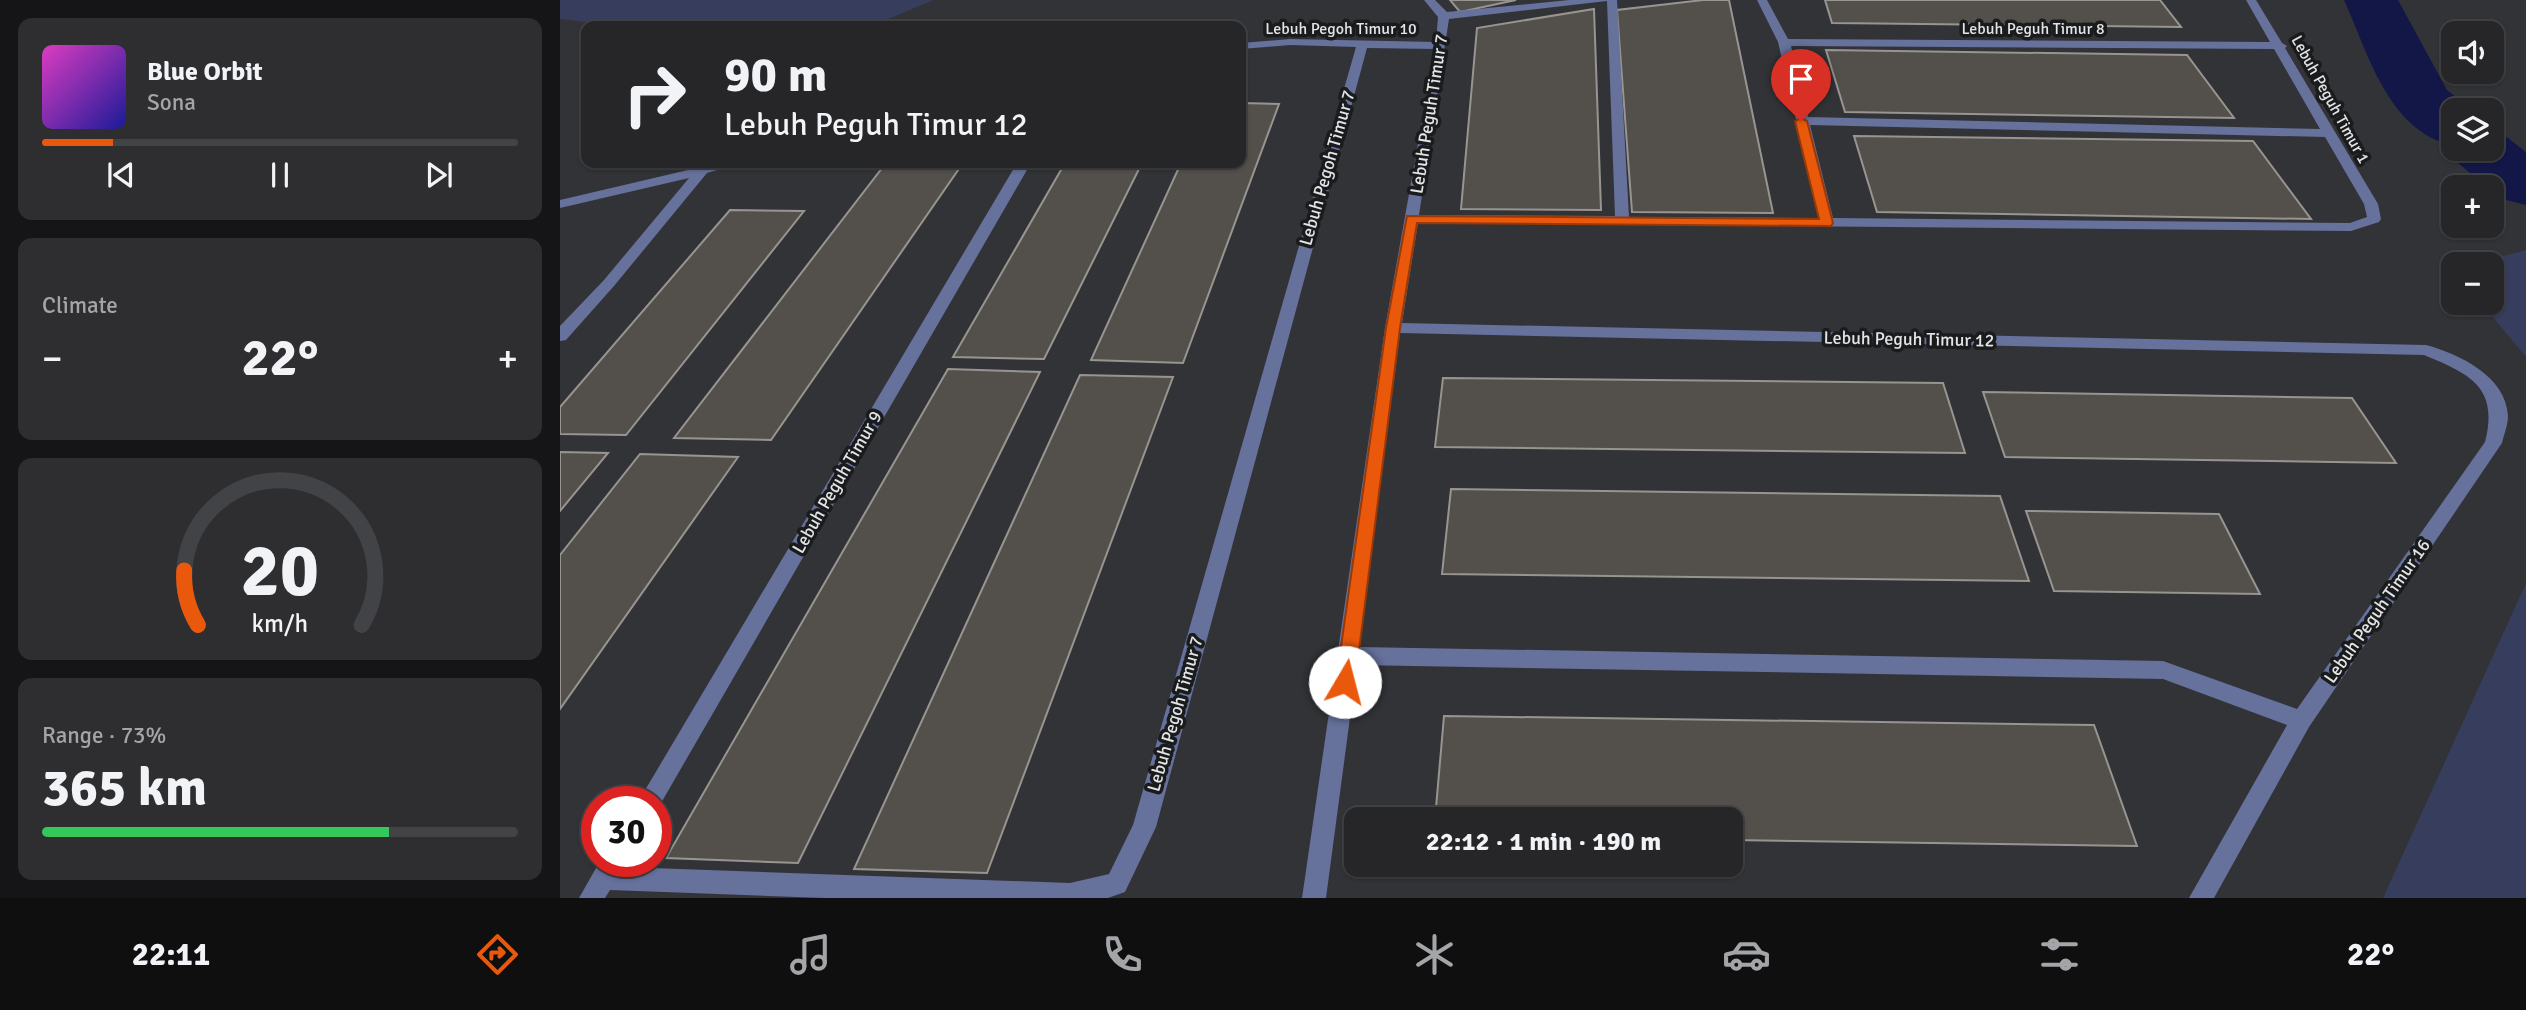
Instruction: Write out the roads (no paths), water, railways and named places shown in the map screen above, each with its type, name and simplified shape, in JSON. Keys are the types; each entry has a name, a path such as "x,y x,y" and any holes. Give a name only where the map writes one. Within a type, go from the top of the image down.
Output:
{"street":[{"name":"Lebuh Peguh Timur 7","path":"1314,898 1393,328 1441,46 1444,16 1429,0"},
{"path":"1444,16 1602,0"},
{"path":"1612,0 1622,221"},
{"path":"1411,219 1827,223 1784,42 1762,0"},
{"name":"Lebuh Peguh Timur 1","path":"1827,223 2351,227 2374,219 2371,204 2328,133 2281,46 2251,0"},
{"name":"Lebuh Pegoh Timur 10","path":"1246,46 1290,42 1441,46"},
{"name":"Lebuh Peguh Timur 8","path":"1784,42 2281,46"},
{"name":"Lebuh Pegoh Timur 7","path":"603,879 1070,895 1116,891 1144,827 1362,45"},
{"path":"1801,121 2328,133"},
{"path":"560,204 714,168"},
{"name":"Lebuh Peguh Timur 9","path":"658,786 1021,168"},
{"path":"560,336 609,283 702,171"},
{"name":"Lebuh Peguh Timur 12","path":"1393,328 2426,350"},
{"name":"Lebuh Peguh Timur 16","path":"2201,898 2301,720 2493,443 2499,414 2487,384 2457,363 2426,350"},
{"path":"1349,656 2163,670 2301,720"}],"waterway":[{"path":"2371,0 2422,101 2441,116"},
{"path":"2496,161 2526,185"}]}
